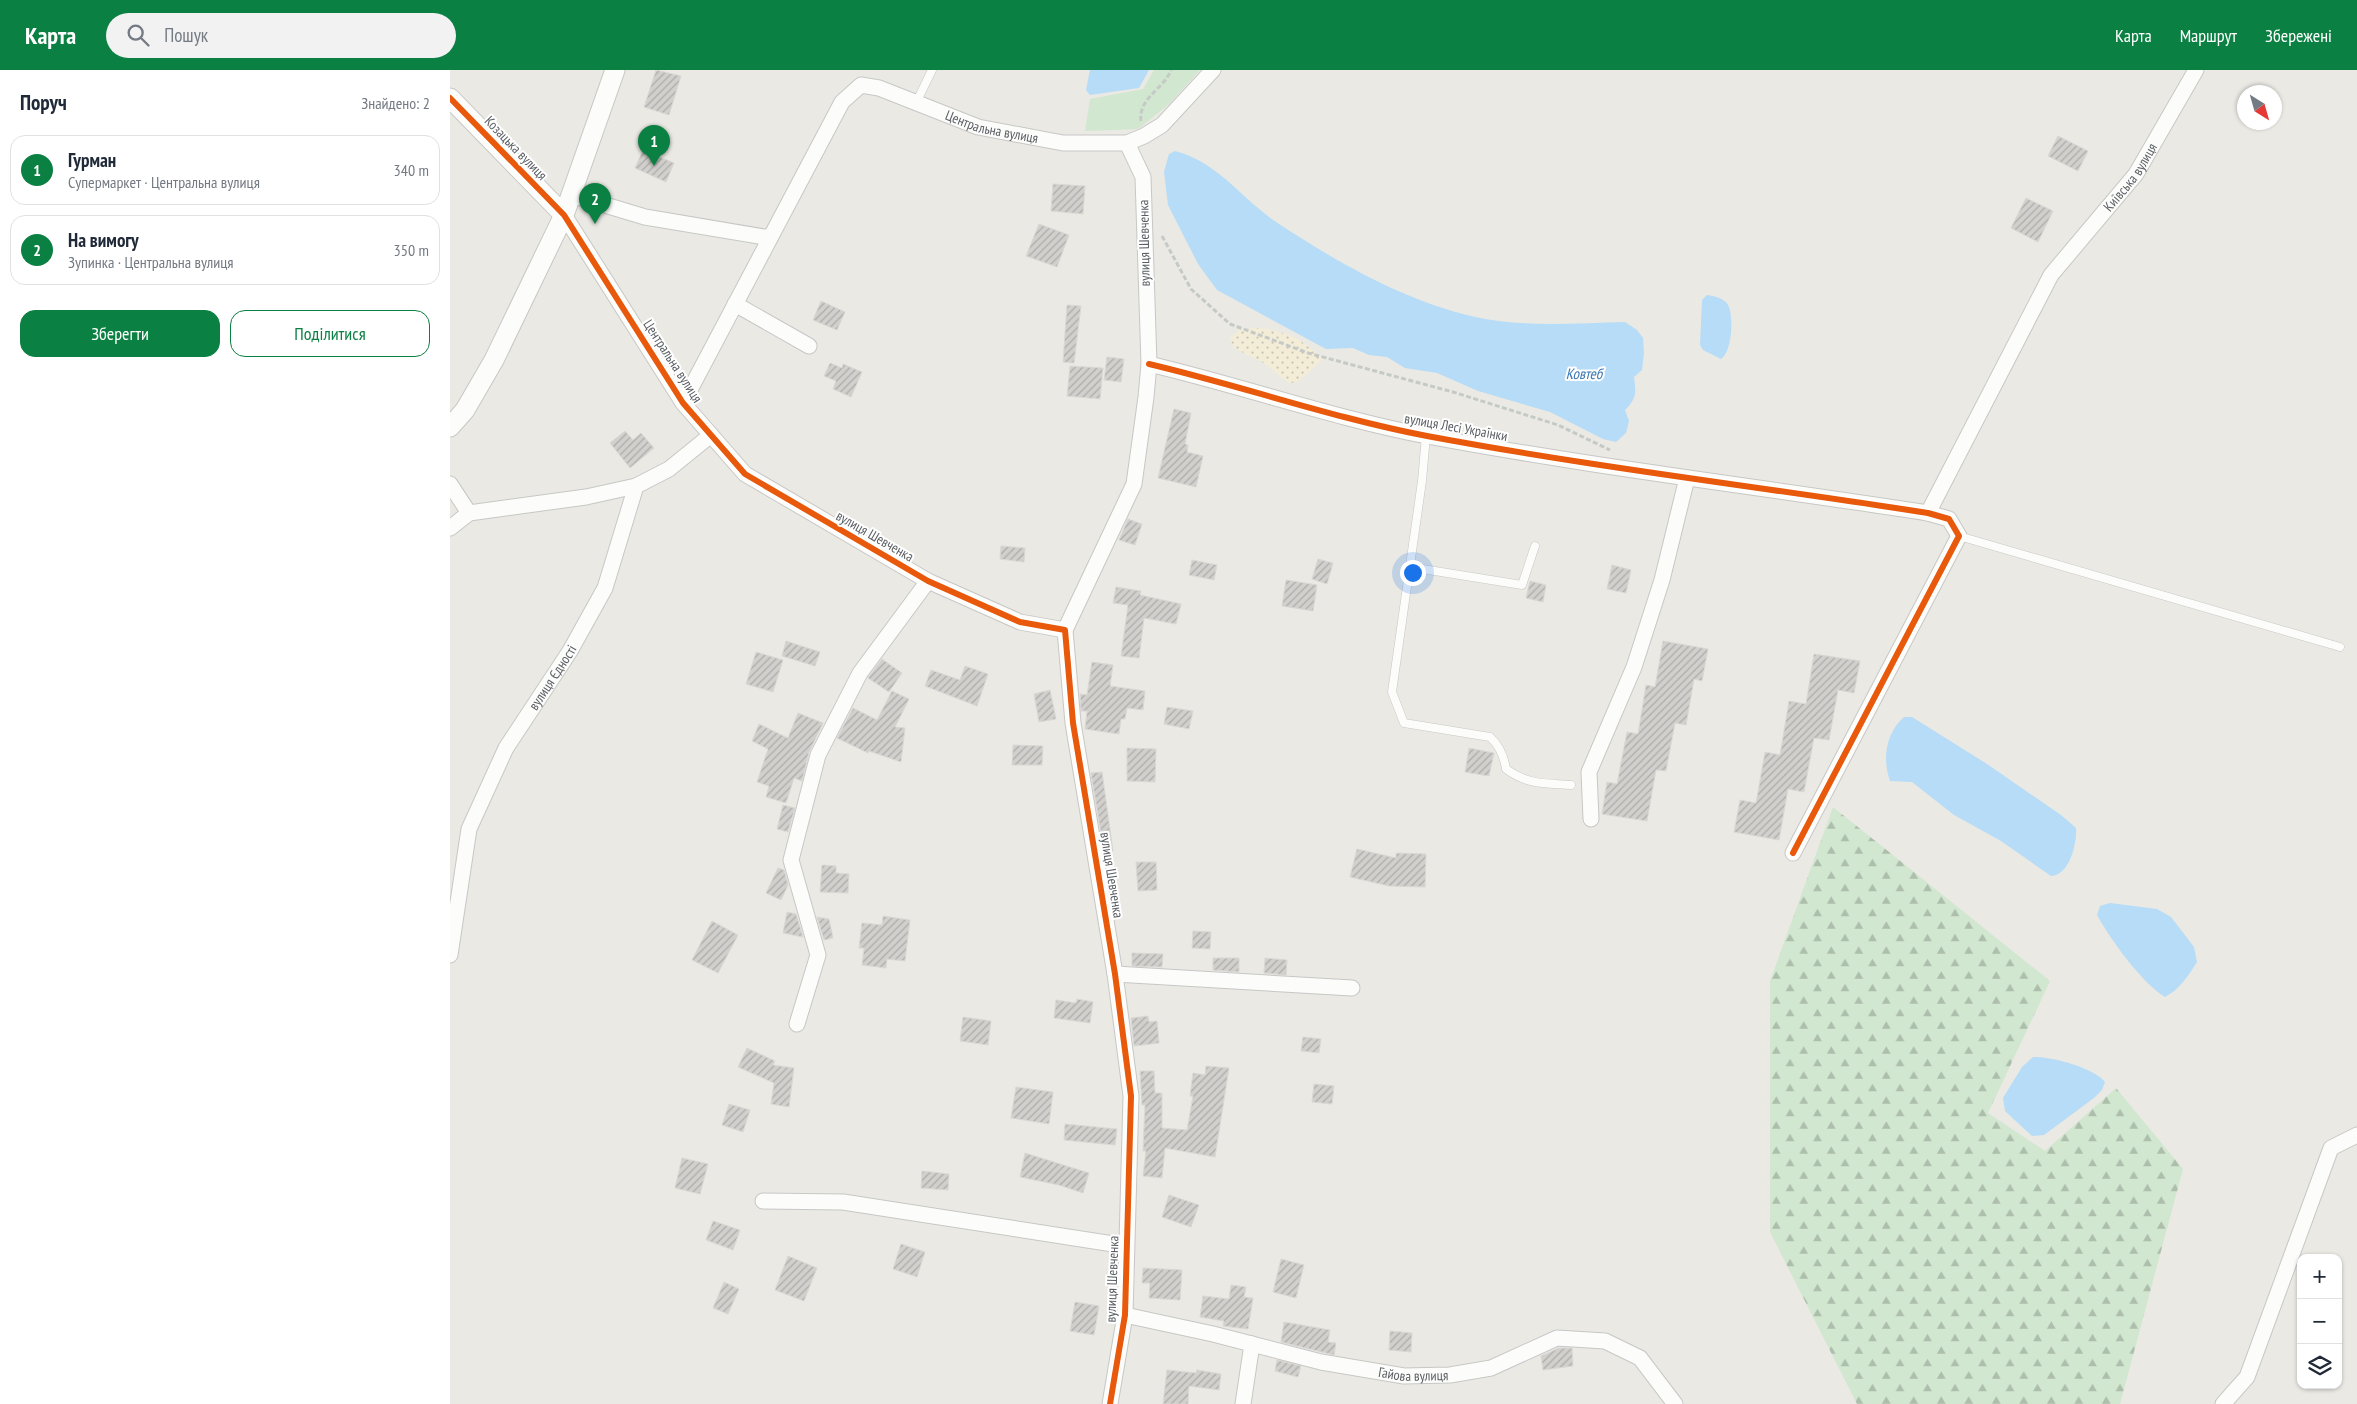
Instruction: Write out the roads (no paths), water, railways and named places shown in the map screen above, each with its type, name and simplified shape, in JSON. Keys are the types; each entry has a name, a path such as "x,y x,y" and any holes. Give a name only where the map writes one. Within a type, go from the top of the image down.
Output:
{"street":[{"path":"450,427 465,410 494,360 564,215 615,70"},
{"path":"1128,143 1162,125 1214,70"},
{"name":"Київська вулиця","path":"1928,513 2051,275 2136,174 2196,70"},
{"name":"Центральна вулиця","path":"683,403 842,102 861,85 879,88 978,128 1064,142 1128,143"},
{"name":"Козацька вулиця","path":"450,98 564,215"},
{"name":"вулиця Шевченка","path":"1110,1404 1125,1315 1132,1096 1115,974 1073,723 1066,630 1134,484 1148,364 1143,177 1128,143"},
{"path":"572,195 645,217 770,238"},
{"name":"Центральна вулиця","path":"564,215 683,403 745,474 812,513"},
{"path":"735,304 809,346"},
{"name":"вулиця Лесі Українки","path":"1148,364 1426,436 1687,478 1928,513 1949,519 1959,536"},
{"path":"450,528 469,513 586,498 636,486 669,469 711,435"},
{"path":"1590,819 1589,772 1634,667 1662,580 1687,478"},
{"path":"450,484 469,513"},
{"name":"вулиця Єдності","path":"450,955 469,829 506,748 570,651 605,588 636,486"},
{"name":"вулиця Шевченка","path":"812,513 928,581 1020,622 1066,630"},
{"path":"1793,853 1959,536"},
{"path":"797,1024 818,955 791,860 818,755 860,673 928,581"},
{"path":"1115,974 1352,988"},
{"path":"2223,1404 2247,1377 2331,1148 2357,1135"},
{"name":"вулиця Шевченка","path":"763,1201 843,1202 1126,1246"},
{"name":"Гайова вулиця","path":"1125,1315 1321,1362 1404,1376 1450,1375 1491,1368 1557,1338 1605,1341 1640,1358 1675,1404"},
{"path":"1242,1404 1252,1344"}],"lane":[{"path":"917,102 932,70"},
{"path":"1426,436 1392,692 1404,723 1490,737 1497,743 1504,757 1506,769 1520,779 1533,783 1571,785"},
{"path":"1959,536 2340,647"},
{"path":"1410,567 1522,585 1535,546"}],"water":[{"path":"1090,70 1149,70 1139,88 1090,95 1086,90"},
{"name":"Ковтеб","path":"1175,151 1204,163 1217,172 1263,213 1325,253 1402,293 1457,312 1485,319 1519,323 1555,324 1625,322 1637,330 1643,338 1644,353 1642,370 1634,377 1634,399 1625,410 1629,421 1626,433 1616,442 1603,439 1550,412 1478,391 1437,373 1405,368 1387,357 1369,355 1353,348 1326,349 1217,290 1198,264 1168,205 1164,172 1169,154"},
{"path":"1707,295 1724,301 1730,310 1730,342 1725,355 1721,359 1703,350 1700,345 1702,300"},
{"path":"1904,717 1912,717 1987,764 2061,815 2076,828 2074,850 2063,870 2051,876 2001,841 1954,815 1912,782 1890,781 1886,764 1887,746 1893,731"},
{"path":"2110,903 2157,909 2171,917 2194,947 2197,962 2183,982 2170,994 2165,997 2146,981 2127,960 2110,936 2097,915 2100,906"},
{"path":"2033,1057 2072,1064 2092,1072 2105,1082 2102,1090 2094,1098 2044,1135 2032,1136 2005,1111 2003,1098 2022,1067"}],"place":[{"name":"Гурман","path":"654,166"},
{"name":"На вимогу","path":"595,224"}]}
